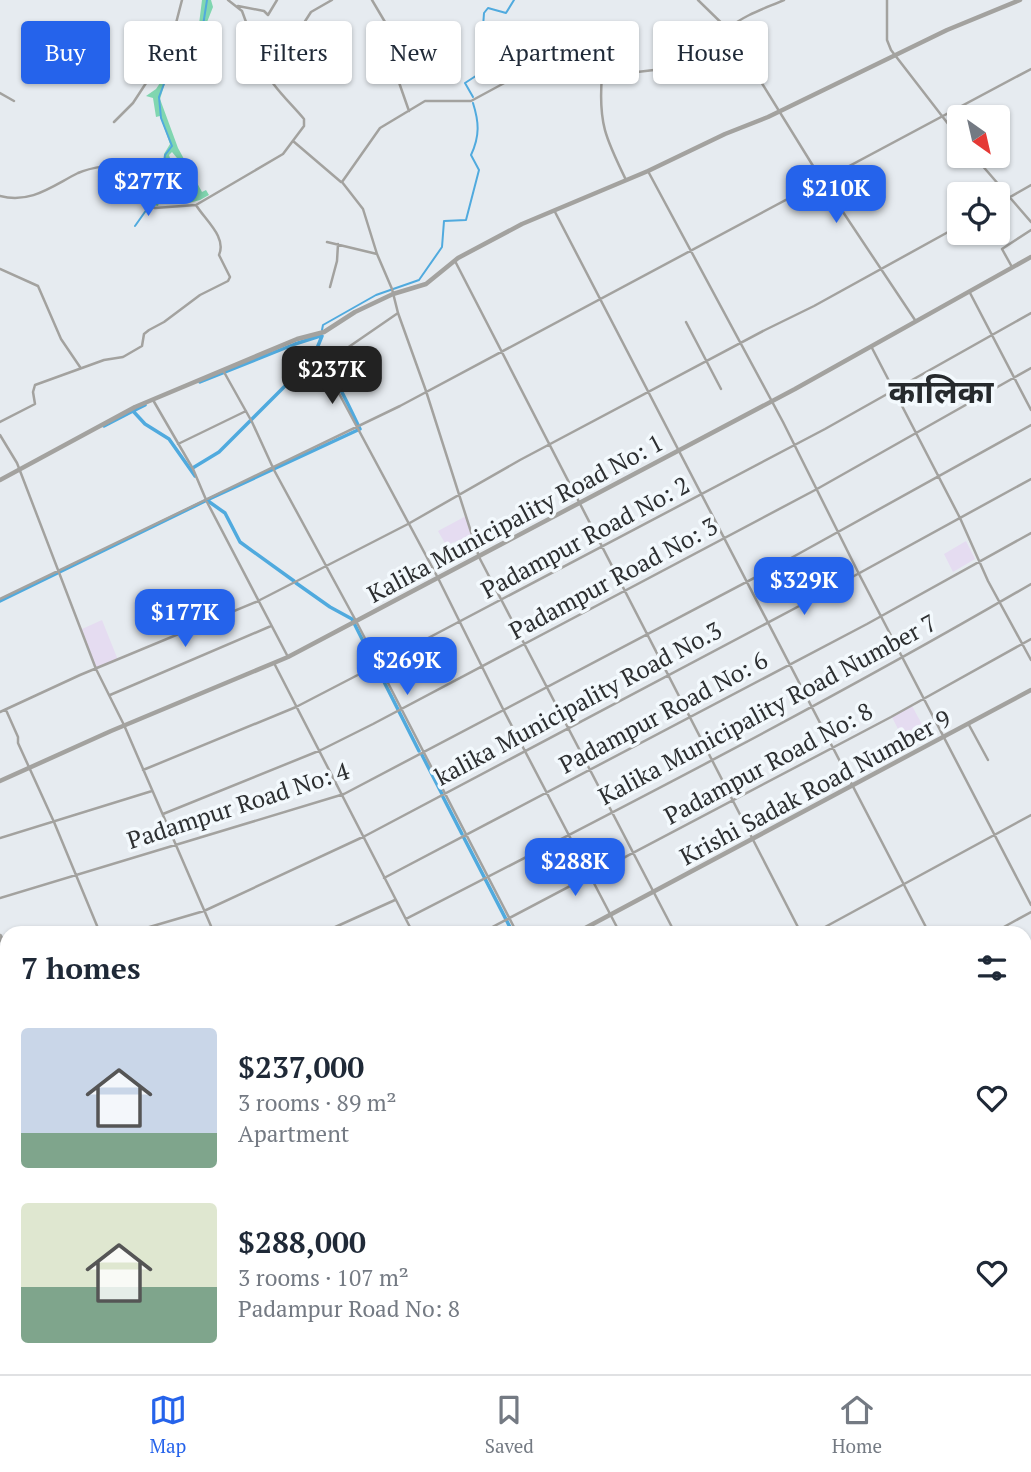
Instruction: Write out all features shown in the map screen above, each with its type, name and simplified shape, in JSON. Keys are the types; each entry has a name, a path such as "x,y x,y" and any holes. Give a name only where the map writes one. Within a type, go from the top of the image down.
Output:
{"street":[{"path":"114,122 133,103 150,76 175,27 182,0"},
{"path":"228,0 238,6 264,11 268,15 276,0"},
{"path":"305,21 311,12 332,0"},
{"path":"372,0 385,22 381,31 409,111"},
{"path":"698,0 718,21"},
{"path":"739,21 784,0"},
{"path":"887,0 887,40 895,57 947,122"},
{"path":"0,480 20,472 152,399 298,339 324,332 355,312 393,294 426,284 455,261 522,224 780,112 947,30 1020,0"},
{"path":"238,6 244,21"},
{"path":"0,599 358,429 1031,69"},
{"path":"0,196 34,197 79,173 111,165 147,205 155,208 196,205 283,154 304,126 304,119 274,84"},
{"path":"342,182 380,128 425,101 471,101 502,84"},
{"path":"601,84 604,132 626,180"},
{"path":"762,84 823,182 915,321"},
{"path":"0,93 14,101"},
{"path":"293,141 342,182 363,209 426,391 479,557 671,926"},
{"path":"984,168 996,182"},
{"path":"648,171 794,444 1031,905"},
{"path":"1010,196 1031,185"},
{"path":"1010,198 1031,222"},
{"path":"0,422 35,404 35,385 104,360 123,357 142,346 144,334 149,330 200,295 228,281 230,277 219,256 222,248 219,239 196,205"},
{"path":"554,211 925,926"},
{"path":"1013,267 1002,249 1031,230"},
{"path":"0,712 258,601 408,524 550,443 832,297 947,232"},
{"path":"327,242 377,254"},
{"path":"330,287 337,261 338,244"},
{"name":"Kalika Municipality Road No: 1","path":"0,781 288,657 680,452 1031,257"},
{"path":"455,261 710,761 797,926"},
{"path":"0,269 38,286 61,339 81,368"},
{"path":"969,291 1031,410"},
{"path":"398,313 337,355 327,370 438,578 616,926"},
{"name":"Padampur Road No: 2","path":"144,770 296,707 703,495 1031,313"},
{"path":"686,322 721,389"},
{"path":"870,346 1031,660"},
{"name":"Padampur Road No: 3","path":"163,814 318,750 482,667 817,489 1031,368"},
{"path":"223,371 513,926"},
{"path":"152,399 188,461 206,501 288,657"},
{"path":"178,444 246,411"},
{"name":"Padampur Road No: 4","path":"0,898 340,794 647,635 1031,425"},
{"path":"0,435 13,454 96,669 144,770 211,926"},
{"name":"kalika Municipality Road No.3","path":"153,926 204,911 362,836 569,730 1031,479"},
{"name":"Padampur Road No: 6","path":"384,878 690,718 1031,533"},
{"name":"Kalika Municipality Road Number 7","path":"405,919 710,761 903,657 1031,583"},
{"path":"109,695 271,626"},
{"name":"Padampur Road No: 8","path":"495,926 832,749 1031,639"},
{"path":"274,663 409,926"},
{"name":"Krishi Sadak Road Number 9","path":"590,926 1031,690"},
{"path":"6,709 97,926"},
{"path":"969,724 988,760"},
{"path":"0,838 152,791"},
{"path":"827,926 1031,815"},
{"path":"337,926 395,900"},
{"path":"1006,926 1031,912"}],"shaded area":[{"path":"466,516 473,535 446,545 438,531"},
{"path":"966,541 975,559 953,572 944,554"},
{"path":"102,620 118,660 96,669 82,629"},
{"path":"912,706 923,726 902,737 892,717"}],"green space":[{"path":"202,0 211,0 213,7 207,21 199,21"},
{"path":"159,84 165,84 160,99 178,148 202,192 206,190 209,195 200,200 189,203 195,193 191,191 186,169 172,152 169,155 172,164 169,175 166,175 158,206 148,204 145,200 149,202 156,190 159,167 164,165 164,154 170,144 160,116 156,117 153,98 146,96"}],"waterway":[{"path":"151,205 162,177 165,155 172,146 161,118 159,97 167,76 202,32 207,0"},
{"path":"473,97 465,83 488,68 491,51 491,41 483,27 484,13 488,8 506,13 514,0"},
{"path":"322,330 323,325 376,295 419,280 442,247 444,221 466,220 479,170 471,155 478,129 473,103"},
{"path":"135,226 147,209"},
{"path":"200,382 320,336"},
{"path":"0,601 360,429 334,378 313,358 322,336"},
{"path":"191,469 219,452 313,358"},
{"path":"145,405 133,411 145,424 169,439 195,476"},
{"path":"104,426 133,411"},
{"path":"208,501 225,513 240,542 294,581"},
{"path":"296,583 352,619 375,665"},
{"path":"377,668 419,751"},
{"path":"422,755 442,794"},
{"path":"443,797 462,834"},
{"path":"464,838 509,926"}],"district":[{"name":"कालिका","path":"941,391"}]}
